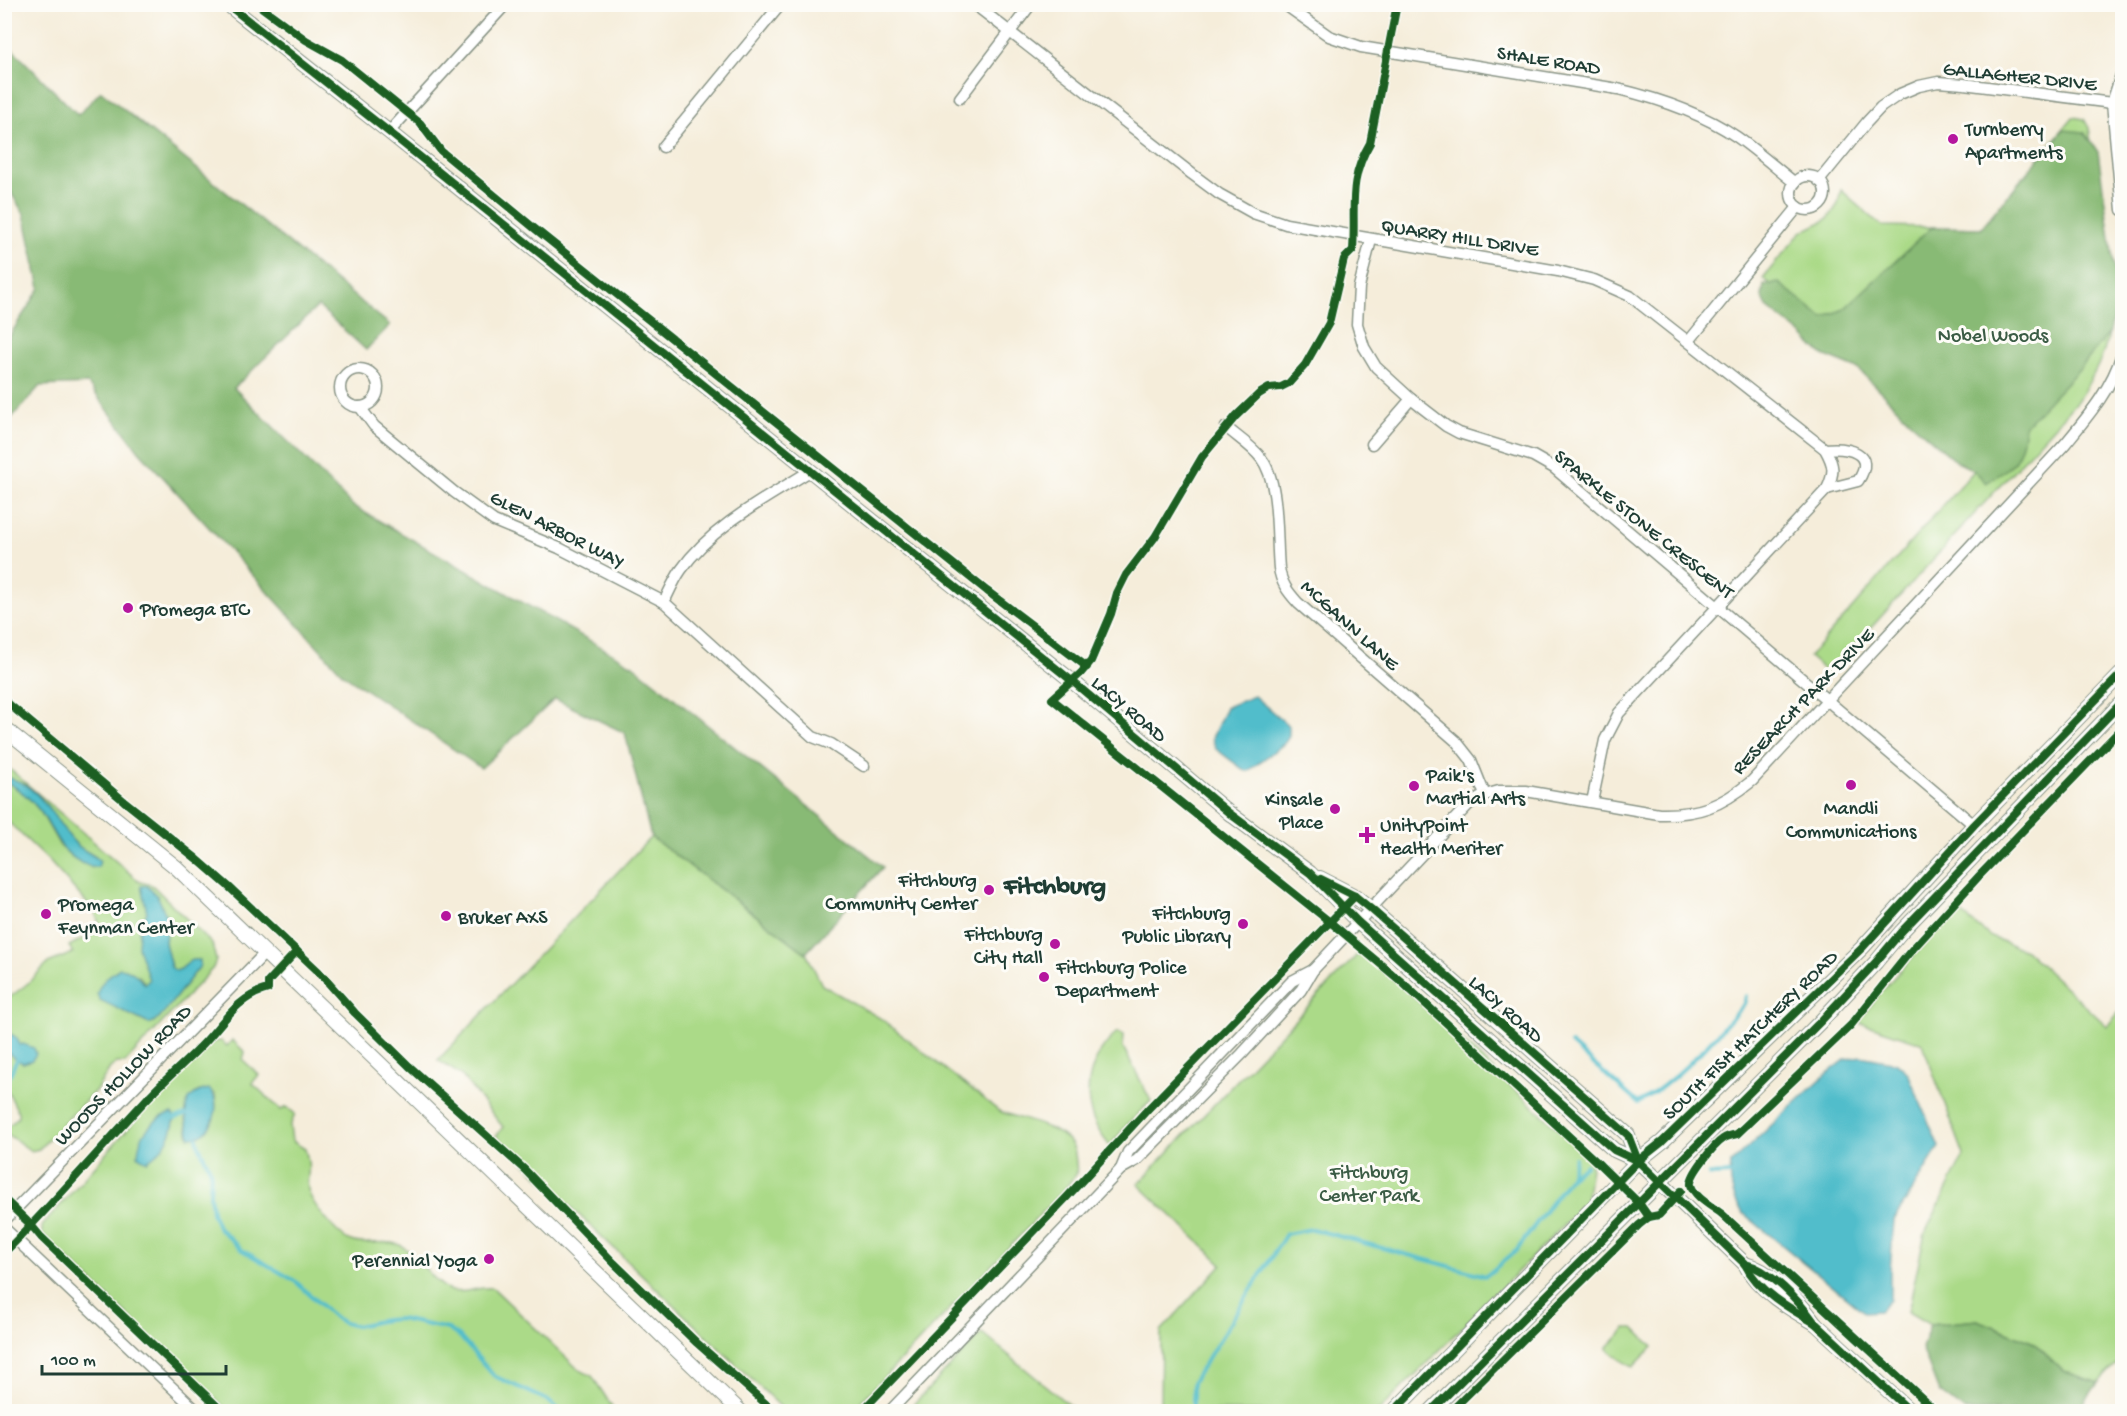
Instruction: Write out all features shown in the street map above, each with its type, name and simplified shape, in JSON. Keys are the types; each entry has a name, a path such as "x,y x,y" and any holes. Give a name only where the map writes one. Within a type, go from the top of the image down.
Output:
{"main road":[{"name":"LACY ROAD","path":"227,4 1072,681 1229,813 1310,873 1358,922 1614,1150 1638,1161 1745,1264 1758,1267 1804,1307 1815,1323 1911,1412"},
{"name":"SOUTH FISH HATCHERY ROAD","path":"1393,1412 1638,1161 1662,1142 1862,948 1974,825 2122,673"},
{"name":"SOUTH FISH HATCHERY ROAD","path":"1430,1412 1820,1022 1901,932 2122,702"},
{"path":"4,728 177,868 741,1412"},
{"name":"LACY ROAD","path":"1310,873 1355,896 1371,909 1628,1135 1638,1161"}],"street":[{"path":"389,132 506,4"},
{"path":"663,147 781,4"},
{"name":"QUARRY HILL DRIVE","path":"974,4 1201,180 1252,213 1286,224 1558,271 1594,280 1630,296 1825,449 1834,469 1827,489"},
{"path":"960,98 1031,4"},
{"name":"SHALE ROAD","path":"1284,4 1329,36 1361,47 1618,89 1658,100 1706,119 1737,137 1795,183"},
{"path":"2122,72 2112,103 2122,210"},
{"name":"GALLAGHER DRIVE","path":"1819,181 1881,106 1919,86 1938,82 1964,84 2112,103"},
{"path":"1805,177 1819,181 1825,191 1825,196 1819,206 1808,210 1798,207 1792,197 1795,183 1805,177"},
{"path":"1689,341 1798,207"},
{"name":"SPARKLE STONE CRESCENT","path":"1371,240 1359,288 1357,324 1364,347 1376,367 1411,399 1446,426 1459,433 1533,456 1554,468 1718,605 1974,825"},
{"name":"RESEARCH PARK DRIVE","path":"889,1412 1121,1169 1128,1152 1292,981 1313,970 1458,814 1485,795 1499,791 1526,790 1659,814 1678,815 1716,806 1735,795 1752,781 2065,444 2101,399 2122,354"},
{"path":"1372,444 1411,399"},
{"name":"GLEN ARBOR WAY","path":"360,407 374,426 454,492 494,521 559,548 664,602 813,737 831,744 864,766"},
{"name":"MCGANN LANE","path":"1226,427 1258,454 1268,469 1275,491 1278,568 1281,581 1289,593 1456,741 1471,760 1485,795"},
{"path":"1592,802 1605,740 1619,713 1827,489 1858,482 1865,465 1861,456 1852,450 1842,448 1825,449"},
{"path":"664,602 681,570 703,545 750,508 810,471"},
{"name":"WOODS HOLLOW ROAD","path":"4,1221 265,953"},
{"path":"4,1228 198,1412"}],"green space":[{"path":"4,41 78,115 101,91 390,325 366,350 318,306 234,388 353,506 633,665 883,867 806,953 651,837 625,733 555,699 481,768 343,674 139,451 88,384 40,386 5,425 5,343 40,288 24,214 5,183"},
{"name":"Nobel Woods","path":"2073,117 2084,119 2089,128 2112,290 2111,321 2105,349 2077,401 1829,674 1809,657 1979,465 1763,278 1801,232 1828,219 1838,204 1841,190 1882,226 1981,228"},
{"name":"Nobel Woods","path":"2063,130 2084,132 2098,152 2118,296 2110,332 2084,364 2025,426 2021,447 2014,461 2003,472 1986,483 1974,470 1957,462 1912,423 1858,369 1821,354 1800,333 1767,307 1762,297 1764,285 1779,283 1823,318 1844,309 1932,227 1981,228"},
{"path":"5,765 140,882 152,885 212,944 216,960 213,968 125,1063 117,1063 110,1068 97,1089 39,1149 31,1151 5,1135 5,1125 11,1124 18,1117 18,1112 5,1085 4,1045 12,1056 23,1063 31,1048 23,1044 20,1046 17,1038 9,1033 5,1036 5,1001 27,984 48,963 73,953 69,946 101,929 95,912 49,861 5,819 5,781 27,796 40,811 60,846 72,857 92,868 96,857 76,844 38,795 18,781 5,777","holes":["147,912 167,918 165,943 171,967 176,971 191,960 199,960 200,966 159,1019 149,1024 124,1012 139,976 146,984 149,980 139,932"]},
{"path":"651,837 806,953 822,985 880,1018 999,1111 1041,1125 1062,1135 1074,1149 1077,1173 1063,1191 852,1411 785,1411 496,1136 503,1127 462,1076 438,1060"},
{"path":"1956,909 1991,937 2025,950 2107,1026 2122,1009 2122,1358 2098,1383 2063,1371 2034,1343 1978,1320 1930,1325 1908,1312 1925,1233 1964,1155 1922,1043 1858,1022 1878,995"},
{"name":"Fitchburg Center Park","path":"1360,952 1393,978 1592,1160 1586,1203 1379,1411 1160,1411 1161,1331 1222,1264 1138,1184"},
{"path":"1117,1032 1124,1035 1123,1047 1151,1101 1110,1146 1093,1117 1088,1088 1097,1059 1105,1045"},
{"path":"232,1040 245,1052 243,1060 259,1075 252,1083 281,1110 287,1107 295,1114 290,1126 292,1141 305,1149 308,1159 310,1195 319,1210 339,1233 356,1243 397,1244 411,1253 439,1283 452,1291 493,1288 578,1369 592,1376 615,1411 228,1411 42,1234 42,1226 153,1100 214,1041 221,1041 227,1046","holes":["199,1091 215,1094 214,1116 189,1137 186,1117 189,1102"]},
{"path":"1978,1320 2034,1343 2063,1371 2098,1383 2078,1411 1964,1411 1939,1392 1922,1348 1930,1325"},
{"path":"1626,1328 1634,1328 1653,1347 1633,1367 1619,1359 1607,1348"},
{"path":"982,1333 1076,1411 907,1411"}],"water":[{"path":"1254,696 1289,726 1289,735 1285,743 1248,771 1216,749 1212,738 1226,707"},
{"path":"4,777 28,787 37,795 76,844 100,861 98,867 91,867 80,862 66,852 36,807 24,794 5,781"},
{"path":"141,886 147,886 158,897 167,918 165,943 171,967 176,971 191,960 200,960 200,966 159,1019 149,1024 100,1000 97,994 106,979 120,968 132,972 145,984 149,980 138,947 139,932 147,912"},
{"path":"9,1033 17,1038 20,1045 34,1048 36,1054 32,1060 23,1063 9,1053 5,1036"},
{"path":"1860,1056 1897,1063 1908,1073 1939,1147 1894,1220 1890,1300 1879,1311 1864,1312 1743,1213 1734,1195 1730,1177 1731,1163 1824,1076 1845,1060"},
{"path":"209,1089 215,1103 210,1127 198,1136 190,1137 186,1113 188,1100 193,1095"},
{"path":"172,1113 175,1118 173,1125 162,1148 147,1161 138,1156 143,1135 158,1119"}],"waterway":[{"path":"1571,1044 1638,1103 1682,1071 1744,1004 1746,996"},
{"path":"4,1084 17,1060"},
{"path":"175,1118 185,1115"},
{"path":"197,1138 211,1171 212,1212 218,1227 242,1250 295,1281 334,1317 344,1323 356,1326 400,1319 448,1329 460,1337 494,1376 547,1400 562,1412"},
{"path":"1570,1177 1575,1158"},
{"path":"1193,1412 1193,1382 1286,1234 1312,1229 1486,1276 1517,1250 1570,1177 1586,1165"},
{"path":"1709,1175 1730,1174"}],"cycle path":[{"path":"227,4 1072,681 1229,813 1310,873 1358,922 1614,1150 1638,1161 1745,1264 1757,1282 1785,1305 1815,1323"},
{"path":"257,4 306,40 342,60 420,123 441,151 534,228 987,591 1087,667"},
{"path":"1397,4 1370,143 1355,183 1353,250 1344,259 1329,323 1305,365 1289,383 1281,387 1269,388 1259,394 1236,416 1202,457 1155,537 1126,575 1091,661 1052,699 1403,983 1600,1165 1639,1203 1649,1217"},
{"path":"1393,1412 1638,1161 1662,1142 1862,948 1974,825 2122,673"},
{"path":"4,700 228,886 318,971 355,1013 409,1066 525,1170 614,1263 697,1343 775,1412"},
{"path":"1430,1412 1820,1022 1901,932 2122,702"},
{"path":"1937,1412 1722,1214 1700,1198 1693,1189 1691,1180 1703,1160 1719,1142 1737,1134 1851,1025 1909,953 1979,876 2122,728"},
{"path":"1321,879 1355,896 1371,909 1628,1135 1638,1161"},
{"path":"861,1412 1148,1109 1355,896"},
{"path":"4,1253 151,1094 203,1044 232,1011 248,998 268,989 268,982 297,951"},
{"path":"1450,1412 1639,1225 1649,1217 1659,1215 1681,1191"},
{"path":"4,1199 223,1412"},
{"path":"1745,1264 1765,1273 1784,1288 1815,1323 1911,1412"}],"place":[{"name":"Turnberry Apartments","path":"1953,139"},
{"name":"Promega BTC","path":"128,608"},
{"name":"Mandli Communications","path":"1851,785"},
{"name":"Paik's Martial Arts","path":"1414,786"},
{"name":"Kinsale Place","path":"1335,809"},
{"name":"UnityPoint Health Meriter","path":"1367,835"},
{"name":"Fitchburg Community Center","path":"989,890"},
{"name":"Promega Feynman Center","path":"46,914"},
{"name":"Bruker AXS","path":"446,916"},
{"name":"Fitchburg Public Library","path":"1243,924"},
{"name":"Fitchburg City Hall","path":"1055,944"},
{"name":"Fitchburg Police Department","path":"1044,977"},
{"name":"Perennial Yoga","path":"489,1259"}],"district":[{"name":"Fitchburg","path":"1055,884"}]}
